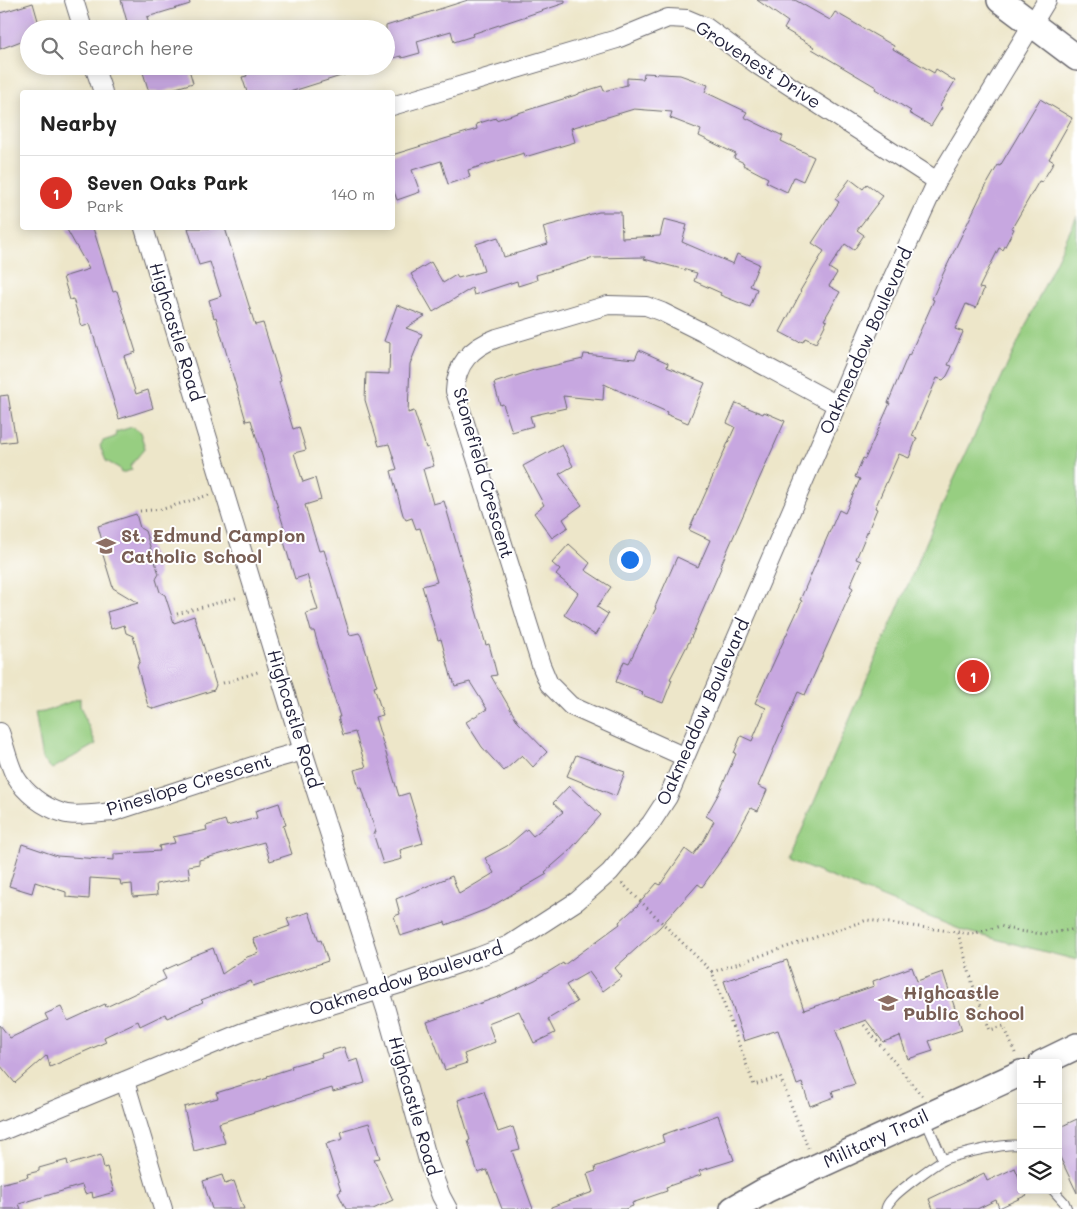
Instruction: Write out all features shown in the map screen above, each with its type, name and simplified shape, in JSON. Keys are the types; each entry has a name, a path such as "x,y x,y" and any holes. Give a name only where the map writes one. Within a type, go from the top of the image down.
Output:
{"street":[{"path":"74,0 80,20"},
{"path":"1000,0 1077,58"},
{"name":"Oakmeadow Boulevard","path":"1,1131 243,1032 379,991 478,958 509,945 577,901 610,872 651,824 668,797 837,405 937,181 1047,0"},
{"name":"Grovenest Drive","path":"395,105 617,39 668,18 687,19 706,27 759,66 937,181"},
{"path":"97,75 102,90"},
{"name":"Highcastle Road","path":"145,230 303,751 386,1010 429,1164 448,1209"},
{"name":"Stonefield Crescent","path":"685,757 571,706 549,684 541,665 455,391 456,377 467,356 490,340 608,305 646,306 702,332 837,405"},
{"name":"Pineslope Crescent","path":"0,732 16,777 34,799 64,814 112,812 303,751"},
{"path":"1050,1059 1077,1046"},
{"name":"Military Trail","path":"733,1209 766,1190 928,1116 1017,1064"},
{"path":"125,1081 163,1209"}],"lane":[{"path":"928,1116 944,1160"},
{"path":"886,1209 898,1193 944,1160 1005,1145 1017,1144"},
{"path":"1056,1194 1068,1209"}],"path":[{"path":"140,511 163,509 224,491"},
{"path":"177,614 255,592"},
{"path":"223,683 278,666"},
{"path":"610,872 712,972 754,1085 780,1077 815,1168"},
{"path":"712,972 867,920 972,934 1000,926 1044,934 1077,929"},
{"path":"958,933 973,985 990,1030 1004,1026 1017,1060"},
{"path":"864,1025 922,1096 928,1116"}],"green space":[{"path":"1077,216 1077,960 964,931 789,860 948,492"},
{"path":"132,427 140,432 145,448 130,466 132,470 121,473 119,468 106,461 100,446 103,441 115,437 116,432"},
{"path":"80,698 80,706 96,744 52,769 42,759 34,713 44,712"}],"building":[{"path":"121,0 189,0 190,4 147,17 148,20 127,20"},
{"path":"468,0 565,0 565,3 472,34 473,36 454,42 451,31 417,41 420,53 402,58 401,56 395,58 395,23"},
{"path":"757,0 795,0 830,20 835,12 894,46 893,49 934,73 936,69 955,81 931,126 875,89 876,87 812,49 814,47 784,29 788,22"},
{"path":"33,3 38,20 20,20 20,41 0,49 0,13"},
{"path":"644,73 680,75 708,85 705,92 747,112 744,117 783,136 781,141 814,157 803,181 794,177 787,192 766,182 768,178 743,165 744,163 734,158 736,154 699,136 701,130 670,118 672,112 634,109 571,128 575,142 525,157 524,153 468,170 470,177 448,184 441,161 412,170 420,192 397,200 395,194 395,154 477,129 476,124 496,118 496,120 602,86 604,91 627,85 627,78 643,79"},
{"path":"144,75 191,75 193,83 169,90 148,90"},
{"path":"344,75 296,90 246,90 242,77"},
{"path":"1040,99 1072,118 1049,159 1054,162 1042,182 1039,181 1012,228 1014,229 1003,250 999,248 979,288 984,289 976,308 966,304 955,329 963,332 948,365 952,366 943,380 937,378 912,436 917,438 909,458 899,454 875,508 877,509 856,559 861,561 850,586 853,588 805,695 798,692 758,786 767,790 758,811 751,808 725,855 702,887 698,884 660,927 615,968 622,977 603,991 589,972 566,985 577,1002 548,1019 555,1033 534,1043 519,1011 488,1023 495,1042 464,1054 467,1063 445,1070 427,1022 498,997 535,980 563,963 564,965 620,924 619,922 637,906 657,883 660,885 685,849 693,855 704,840 714,821 706,816 719,793 736,754 734,753 741,736 752,741 766,708 755,703 802,601 800,600 839,510 845,513 860,479 855,477 890,403 888,403 934,300 932,299 943,274 982,193"},
{"path":"850,179 863,189 867,184 883,196 857,230 864,235 854,250 845,244 829,268 837,273 829,286 840,292 824,320 827,321 816,343 805,338 803,342 799,342 780,332 800,291 824,251 812,243 839,202 835,199"},
{"path":"599,212 621,212 622,238 660,236 664,219 687,225 682,242 733,264 737,254 759,264 750,286 757,289 750,307 720,295 721,293 694,281 697,273 644,259 645,257 594,258 536,275 537,280 518,286 517,281 474,295 472,288 433,312 411,274 431,262 443,283 456,275 458,278 484,271 476,244 498,237 504,257 548,244 543,227"},
{"path":"67,230 94,230 113,292 117,291 136,352 124,356 136,394 148,390 153,408 119,419 90,324 82,327 73,299 70,300 63,277 89,269"},
{"path":"189,230 226,230 255,325 263,323 281,381 279,382 293,429 299,427 306,450 294,453 303,482 315,478 321,500 305,505 319,551 324,550 350,635 359,633 361,636 377,686 374,687 383,715 375,717 399,796 409,793 416,816 423,843 400,850 402,859 383,864 373,833 376,833 362,788 359,788 354,770 366,767 355,732 343,735 338,717 340,717 314,631 311,631 306,613 318,610 307,575 295,579 282,535 286,534 251,420 246,421 216,317 214,318 209,300 221,296 210,262 199,265"},
{"path":"397,305 425,316 406,328 422,334 410,364 408,413 414,411 434,466 423,469 433,504 444,501 486,645 489,644 497,675 491,676 518,722 547,752 533,767 522,755 504,771 482,747 466,722 487,709 470,682 455,686 452,680 441,639 438,640 422,586 437,582 420,528 416,529 412,518 406,520 403,515 391,471 397,469 389,444 379,446 365,400 366,373 389,374 390,343 384,341"},
{"path":"639,350 668,363 667,367 705,383 688,423 604,384 603,400 563,396 566,408 530,416 533,426 512,432 503,404 500,405 494,383 534,370 583,359 584,354 635,359"},
{"path":"8,395 16,441 0,443 0,396"},
{"path":"736,403 785,421 720,567 690,640 670,679 672,680 663,703 642,695 643,692 616,682 624,661 629,663 656,608 677,557 698,567 710,540 689,530 735,427 727,423"},
{"path":"562,445 573,466 559,474 582,505 563,519 568,527 552,538 534,513 544,505 523,466"},
{"path":"136,514 140,528 145,531 159,574 156,579 160,592 165,595 174,623 194,616 216,685 214,690 154,709 148,706 137,666 140,661 133,636 126,633 124,625 111,629 107,612 138,603 113,588 100,545 102,541 98,526"},
{"path":"569,544 590,563 585,570 611,587 597,607 608,614 595,635 564,615 578,593 556,575 560,570 552,563"},
{"path":"576,755 625,772 616,796 567,776"},
{"path":"569,786 601,815 568,852 545,872 547,874 487,909 446,925 445,922 400,936 394,916 400,914 396,899 452,876 459,894 494,873 485,858 507,846 527,829 533,836 563,812 553,803"},
{"path":"279,803 286,825 283,826 292,854 270,861 264,842 199,860 199,864 188,866 190,878 156,884 157,895 133,897 132,884 121,885 120,880 90,878 89,899 66,897 66,892 35,882 32,893 9,886 22,844 57,856 114,860 114,854 160,851 159,846 175,843 173,837 207,830 206,826 225,820 227,826 257,818 255,811"},
{"path":"309,912 328,961 253,986 251,981 201,1000 203,1002 167,1018 165,1014 140,1026 138,1021 104,1037 106,1042 50,1067 47,1055 15,1083 0,1065 0,1025 10,1038 48,1020 45,1014 61,1007 68,1021 105,1004 106,1007 166,979 162,971 213,948 222,974 247,957 259,953 253,939 290,926 287,919"},
{"path":"787,960 804,1010 874,986 873,981 912,967 917,981 943,972 962,1030 929,1041 933,1051 908,1059 900,1036 883,1042 866,1020 836,1031 855,1084 832,1091 834,1097 810,1106 802,1083 797,1085 778,1030 744,1041 724,981"},
{"path":"344,1047 349,1062 358,1059 365,1083 333,1092 332,1088 219,1123 225,1143 194,1151 184,1107 218,1098 216,1093 268,1077 292,1068 291,1066 322,1057 321,1054"},
{"path":"484,1091 498,1132 513,1127 520,1149 512,1151 533,1209 502,1209 487,1170 478,1173 458,1100"},
{"path":"718,1115 734,1160 699,1171 701,1175 666,1187 667,1191 632,1203 633,1206 625,1209 551,1209 551,1207 593,1192 587,1174 596,1171 595,1167 664,1142 662,1135"},
{"path":"1077,1119 1077,1193 1062,1161 1062,1126"},
{"path":"369,1123 380,1158 374,1159 393,1200 373,1209 346,1209 338,1193 341,1191 326,1144 343,1139 341,1131"},
{"path":"101,1155 104,1168 107,1167 114,1192 93,1198 92,1192 85,1194 82,1185 19,1204 21,1209 0,1209 0,1184 28,1177 27,1174 39,1171 39,1168 67,1160 68,1165"},
{"path":"1015,1168 1017,1173 1017,1194 1027,1195 999,1208 996,1200 977,1209 933,1209 929,1199 984,1173 987,1181"},
{"path":"222,1175 225,1184 234,1181 244,1209 212,1209 203,1181"}],"place":[{"name":"St. Edmund Campion Catholic School","path":"106,546"},
{"name":"Seven Oaks Park","path":"973,676"},
{"name":"Highcastle Public School","path":"888,1003"}]}
